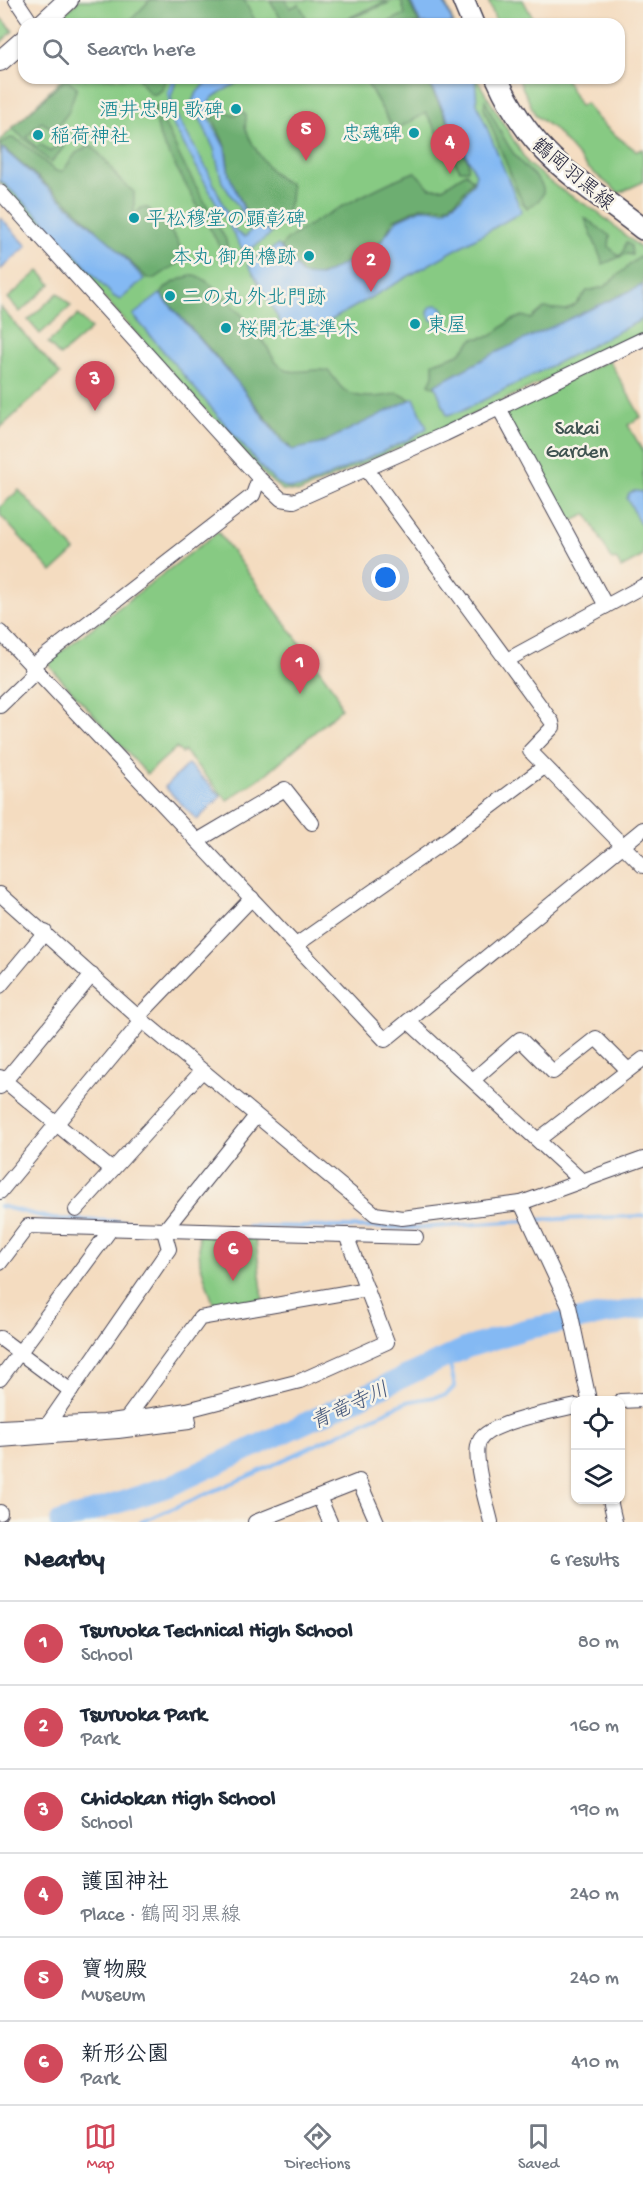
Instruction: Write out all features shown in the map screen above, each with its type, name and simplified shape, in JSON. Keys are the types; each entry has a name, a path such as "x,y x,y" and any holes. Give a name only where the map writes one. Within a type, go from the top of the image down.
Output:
{"main road":[{"path":"48,18 68,0"},
{"path":"463,0 470,18"},
{"path":"0,61 18,45"},
{"name":"鶴岡羽黒線","path":"500,84 520,123 542,149 585,186 643,230"}],"street":[{"path":"16,0 28,18"},
{"path":"1,196 259,478 281,499 294,501 368,470 643,339"},
{"path":"499,408 606,606"},
{"path":"368,470 552,722 553,727 531,751 544,767 643,866"},
{"path":"0,706 30,677 32,666 253,495 259,478"},
{"path":"507,660 643,586"},
{"path":"0,632 386,1040 643,829"},
{"path":"296,945 452,836 544,767"},
{"path":"197,841 285,789 312,823"},
{"path":"0,894 140,1019 375,1214 402,1218 521,1203 643,1159"},
{"path":"0,1192 140,1019 252,898"},
{"path":"0,986 45,932"},
{"path":"92,975 2,1081 112,1170"},
{"path":"408,1021 583,1182"},
{"path":"473,1080 520,1039 553,1072 596,1038 628,1070"},
{"path":"539,1140 643,1059"},
{"path":"76,1210 202,1071"},
{"path":"164,1231 256,1116"},
{"path":"521,1203 568,1306 588,1396"},
{"path":"367,1235 375,1214"},
{"path":"0,1263 28,1226 416,1237"},
{"path":"0,1379 111,1229"},
{"path":"48,1424 169,1249 164,1231"},
{"path":"0,1427 127,1419 187,1410 300,1381 387,1342 346,1235"},
{"path":"127,1419 200,1318 366,1289"},
{"path":"0,1338 71,1391"},
{"path":"625,1401 643,1400"},
{"path":"490,1522 478,1459 480,1440 490,1429 571,1407"},
{"path":"0,1440 118,1431 189,1422 187,1410"},
{"path":"263,1521 359,1481 377,1522"},
{"path":"319,1497 330,1522"},
{"path":"611,1504 615,1522"}],"green space":[{"path":"79,0 444,0 452,18 60,18"},
{"path":"150,0 244,0 254,18 133,18"},
{"path":"270,0 286,0 290,8 299,4 306,17 305,18 280,18"},
{"path":"401,0 408,0 416,18 397,18 405,14"},
{"path":"488,0 523,0 533,18 495,18"},
{"path":"384,2 389,3 352,18 348,18"},
{"path":"0,17 13,31 0,43"},
{"path":"57,84 480,84 528,164 558,188 596,211 643,250 643,334 446,427 300,492 282,490 266,477 0,183 0,141"},
{"path":"60,84 73,84 77,87 68,113 55,130 41,122 27,137 36,147 41,144 50,152 58,144 64,147 51,163 12,128"},
{"path":"142,84 164,84 162,90 154,95 149,93"},
{"path":"367,84 429,84 468,161 468,170 460,170 426,113 397,129 393,128"},
{"path":"521,84 568,84 580,106 586,103 602,124 637,151 643,149 643,182 619,193 588,168 554,129 536,116"},
{"path":"485,100 513,152 542,185 541,198 527,208 522,202 484,109"},
{"path":"155,105 161,107 165,125 182,161 226,240 228,252 220,247 160,138 153,107"},
{"path":"222,110 235,115 243,112 246,115 246,129 258,153 277,176 290,183 288,210 282,222 273,232 256,222 245,210 229,175 226,148 212,116"},
{"path":"10,138 26,146 56,171 63,171 76,153 91,145 118,178 134,192 134,216 141,208 148,208 171,231 180,246 181,261 154,279 147,278 75,209 5,149 0,152 0,145"},
{"path":"415,172 430,188 443,188 466,173 473,180 457,200 446,207 421,207 393,220 384,238 372,250 326,274 312,277 303,275 281,247 288,239 321,218"},
{"path":"585,218 610,236 609,247 619,256 623,253 626,242 631,246 632,255 627,254 603,264"},
{"path":"639,257 643,257 643,286 457,373 434,387 429,384 433,376 433,363 459,354 473,339 491,336 510,321 523,316 531,319 544,308 566,310 575,305 587,291 604,287"},
{"path":"39,271 51,284 20,312 8,298"},
{"path":"193,275 210,284 232,305 261,338 282,368 296,372 328,371 348,393 362,397 398,393 412,400 338,438 323,444 292,450 216,356 161,295 170,284"},
{"path":"58,293 71,306 40,334 28,320"},
{"path":"0,307 60,374 0,428"},
{"path":"78,315 91,329 60,356 48,343"},
{"name":"Sakai Garden","path":"609,360 641,417 628,425 643,451 643,556 621,568 616,559 612,560 587,514 564,525 504,412"},
{"path":"19,490 75,551 52,572 0,515 0,507"},
{"path":"218,532 336,692 341,709 266,774 227,800 184,751 182,753 176,748 147,774 50,667 50,660"},
{"path":"198,1232 255,1233 263,1299 214,1306 200,1263"}],"water":[{"path":"410,0 443,0 450,18 418,18"},
{"path":"171,84 175,84 171,97 174,111 208,171 236,232 245,237 250,232 251,226 222,182 214,149 192,101 206,84 234,84 213,97 207,107 210,120 225,148 229,175 244,210 271,234 252,248 242,249 172,123 168,93"},
{"path":"430,84 475,84 477,104 521,210 520,213 310,332 297,336 287,334 248,264 250,262 278,245 303,275 321,276 377,247 397,220 421,209 445,210 462,198 474,182 476,174"},
{"path":"2,148 114,246 144,279 120,300 113,296 44,221 0,180"},
{"path":"0,219 27,246 0,270"},
{"path":"643,285 643,319 462,411 447,415 435,385 493,354"},
{"path":"160,294 238,383 283,443 292,450 320,444 414,398 427,428 410,439 307,486 293,489 282,486 262,468 133,315"},
{"path":"436,305 442,307 444,313 442,319 436,321 430,319 428,313 430,307"},
{"path":"643,492 643,527 627,499 629,493"},
{"path":"188,764 221,796 197,820 165,787"}],"waterway":[{"path":"0,1206 53,1219 133,1222"},
{"path":"533,1220 643,1216"},
{"path":"248,1226 415,1228 525,1221"},
{"name":"青竜寺川","path":"60,1522 170,1486 466,1348 526,1329 643,1308"},
{"path":"141,1522 258,1472 406,1402 446,1395 455,1386 448,1357"}],"place":[{"name":"酒井忠明 歌碑","path":"236,109"},
{"name":"忠魂碑","path":"414,133"},
{"name":"稲荷神社","path":"38,135"},
{"name":"寶物殿","path":"306,161"},
{"name":"護国神社","path":"450,174"},
{"name":"平松穆堂の顕彰碑","path":"134,218"},
{"name":"本丸 御角櫓跡","path":"309,256"},
{"name":"Tsuruoka Park","path":"371,292"},
{"name":"二の丸 外北門跡","path":"170,296"},
{"name":"東屋","path":"415,324"},
{"name":"桜開花基準木","path":"226,328"},
{"name":"Chidokan High School","path":"95,411"},
{"name":"Tsuruoka Technical High School","path":"300,694"},
{"name":"新形公園","path":"233,1281"}]}
